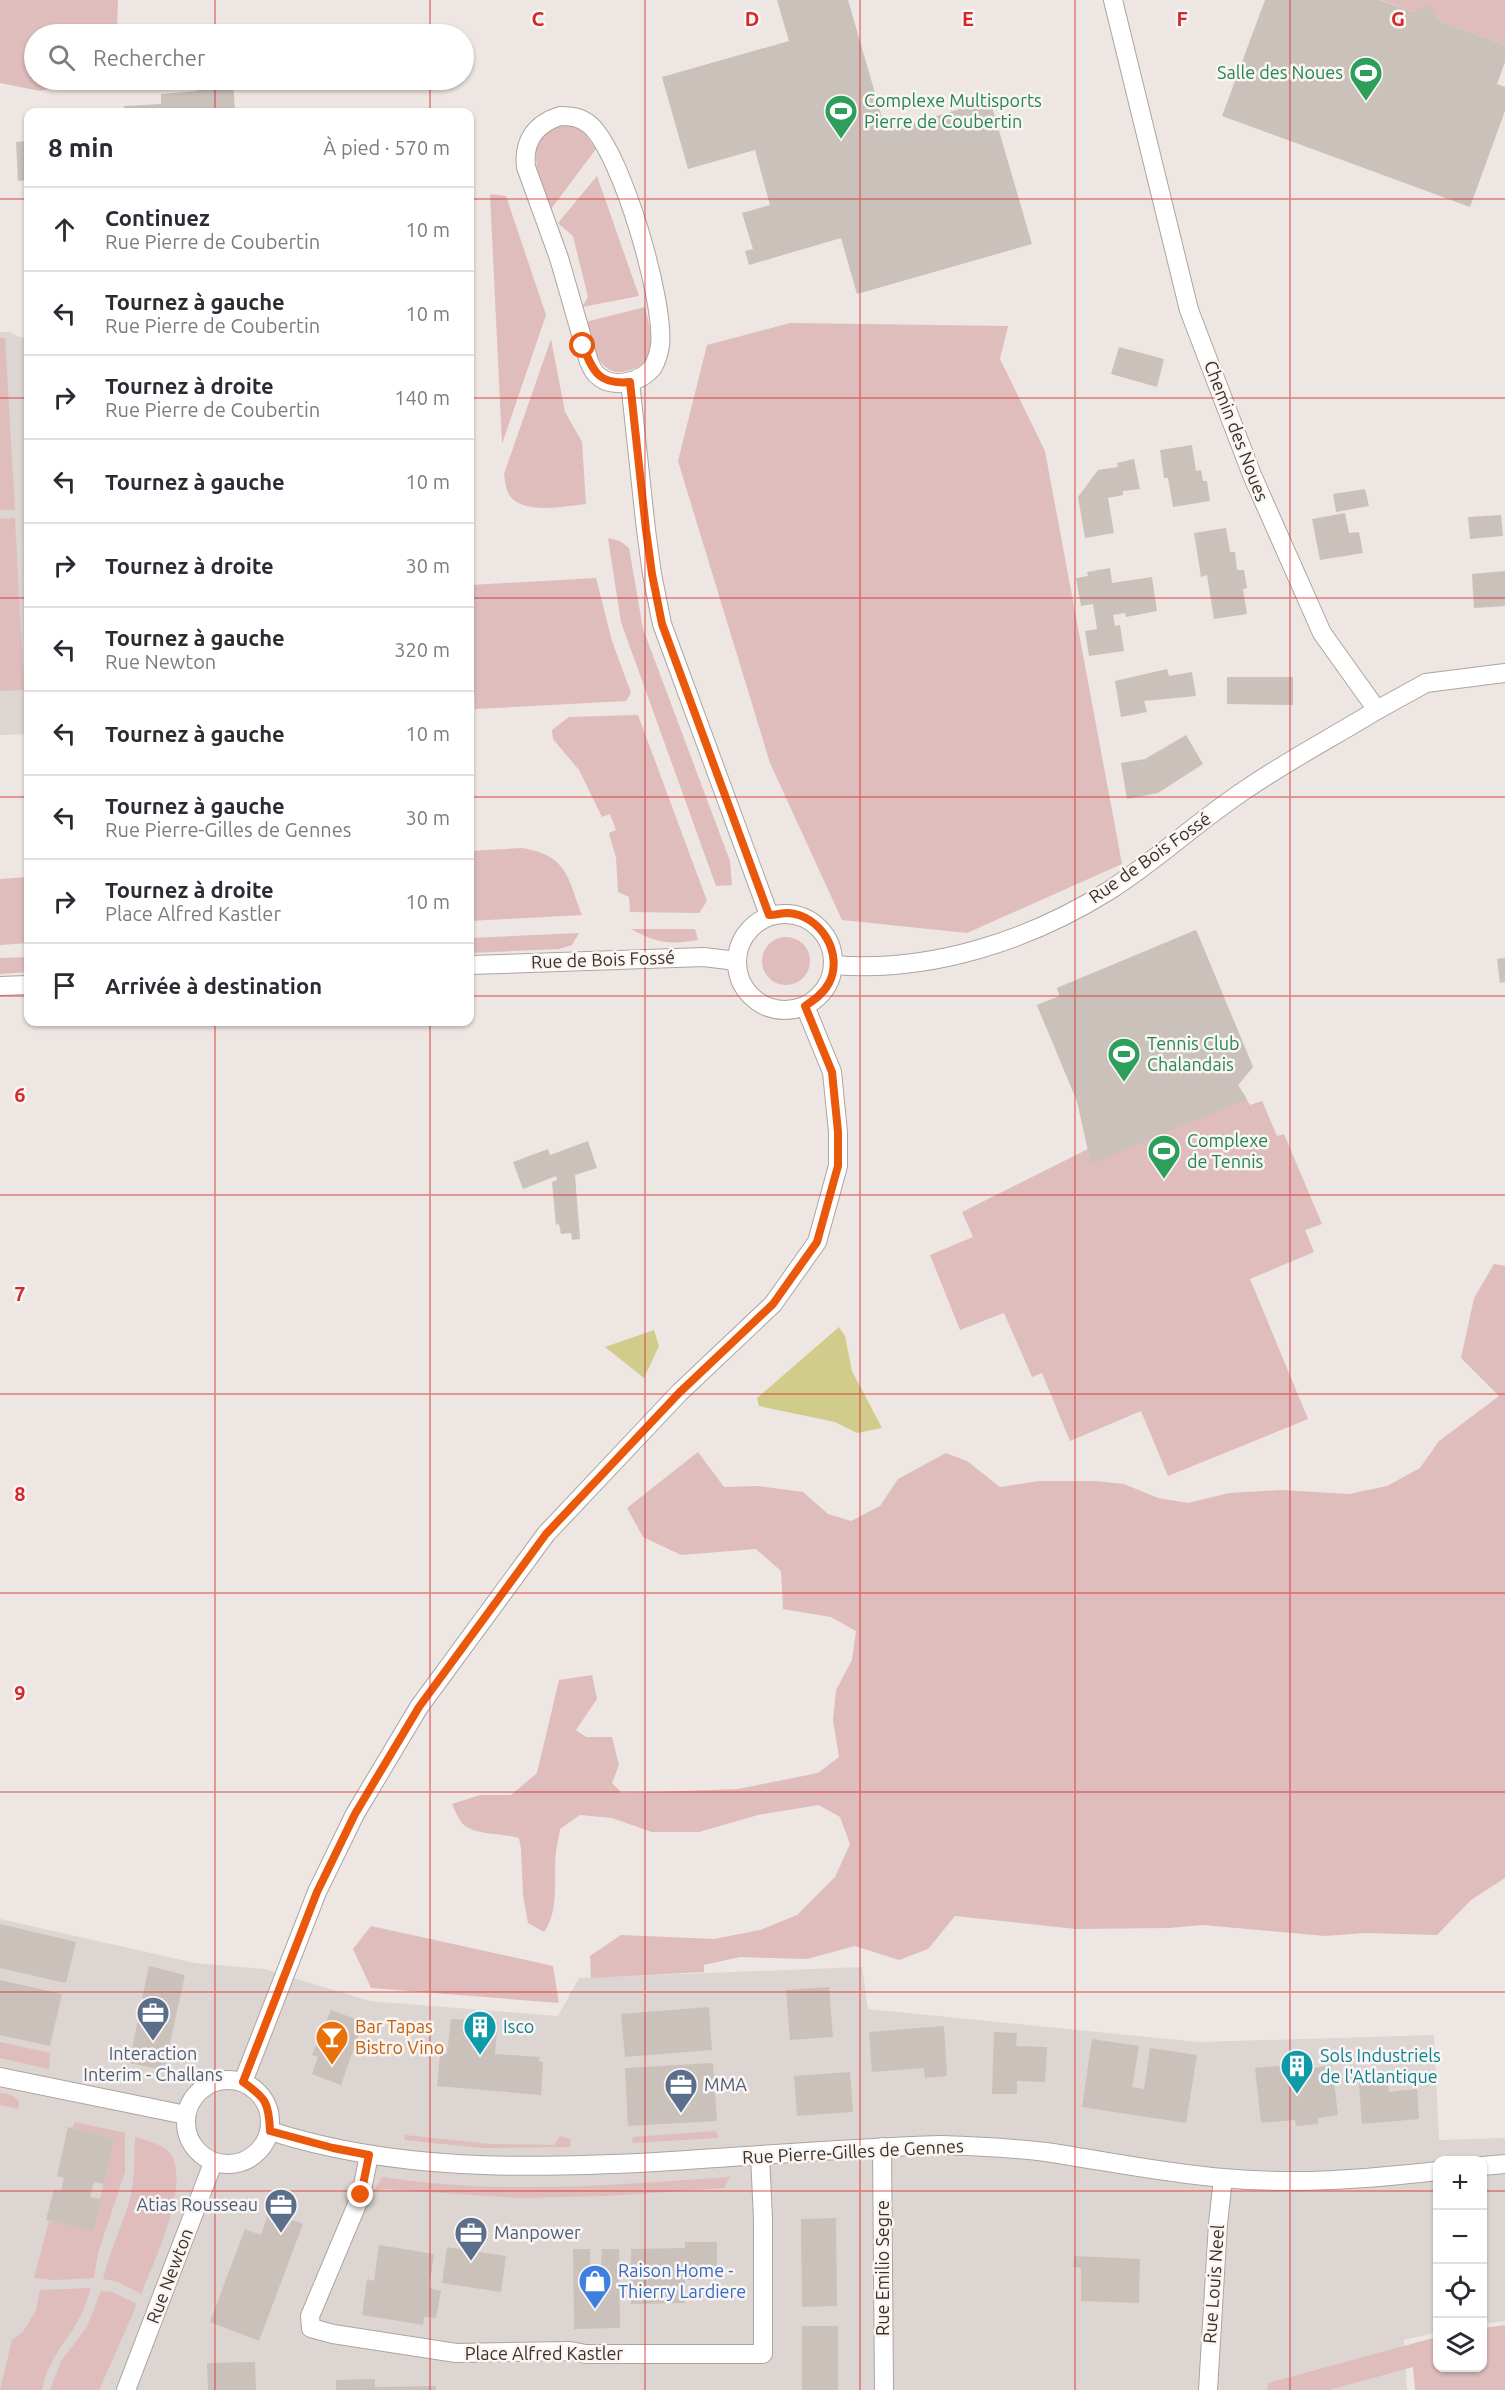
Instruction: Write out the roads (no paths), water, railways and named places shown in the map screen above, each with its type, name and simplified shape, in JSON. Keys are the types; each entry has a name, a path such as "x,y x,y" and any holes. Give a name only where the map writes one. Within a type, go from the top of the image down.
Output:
{"street":[{"name":"Chemin des Noues","path":"1113,0 1161,203 1193,321 1252,475 1322,633 1377,710"},
{"path":"560,116 572,116 591,126 609,152 640,231 655,298 660,341 658,357 653,366 630,382 608,381 596,374 589,362 559,258 526,167 525,155 529,138 549,120 560,116"},
{"path":"630,382 649,552 662,624 769,915"},
{"path":"1377,710 1426,683 1505,674"},
{"name":"Rue de Bois Fossé","path":"834,965 852,967 894,964 956,955 983,948 1055,920 1110,890 1244,790 1377,710"},
{"path":"788,913 807,918 822,930 831,946 834,965 829,982 819,996 805,1006 786,1011 767,1007 750,996 739,980 736,960 740,942 752,925 769,915 788,913"},
{"name":"Rue de Bois Fossé","path":"474,965 693,957 736,960"},
{"path":"0,986 24,985"},
{"path":"243,2082 317,1892 355,1814 419,1707 546,1534 679,1393 773,1304 817,1242 838,1166 838,1132 832,1072 805,1006"},
{"path":"0,2077 186,2115"},
{"path":"219,2080 243,2082 260,2093 269,2110 270,2131 259,2152 237,2164 213,2163 196,2151 186,2133 186,2115 198,2091 219,2080"},
{"name":"Rue Pierre-Gilles de Gennes","path":"270,2131 369,2155 465,2166 540,2167 941,2145 1045,2152 1164,2172 1223,2178 1327,2182 1433,2171"},
{"name":"Rue Emilio Segre","path":"882,2147 884,2390"},
{"name":"Place Alfred Kastler","path":"369,2155 361,2195 310,2316 310,2328 333,2334 456,2353 570,2351 586,2354 763,2354 763,2219 760,2155"},
{"name":"Rue Newton","path":"126,2390 213,2163"},
{"path":"1487,2166 1505,2164"},
{"name":"Rue Louis Neel","path":"1208,2390 1223,2178"}],"place":[{"name":"Salle des Noues","path":"1366,102"},
{"name":"Complexe Multisports Pierre de Coubertin","path":"841,140"},
{"name":"Tennis Club Chalandais","path":"1124,1083"},
{"name":"Complexe de Tennis","path":"1164,1180"},
{"name":"Interaction Interim - Challans","path":"153,2042"},
{"name":"Isco","path":"480,2056"},
{"name":"Bar Tapas Bistro Vino","path":"332,2066"},
{"name":"Sols Industriels de l'Atlantique","path":"1297,2095"},
{"name":"MMA","path":"681,2114"},
{"name":"Atias Rousseau","path":"281,2234"},
{"name":"Manpower","path":"471,2262"},
{"name":"Raison Home - Thierry Lardiere","path":"595,2310"}]}
